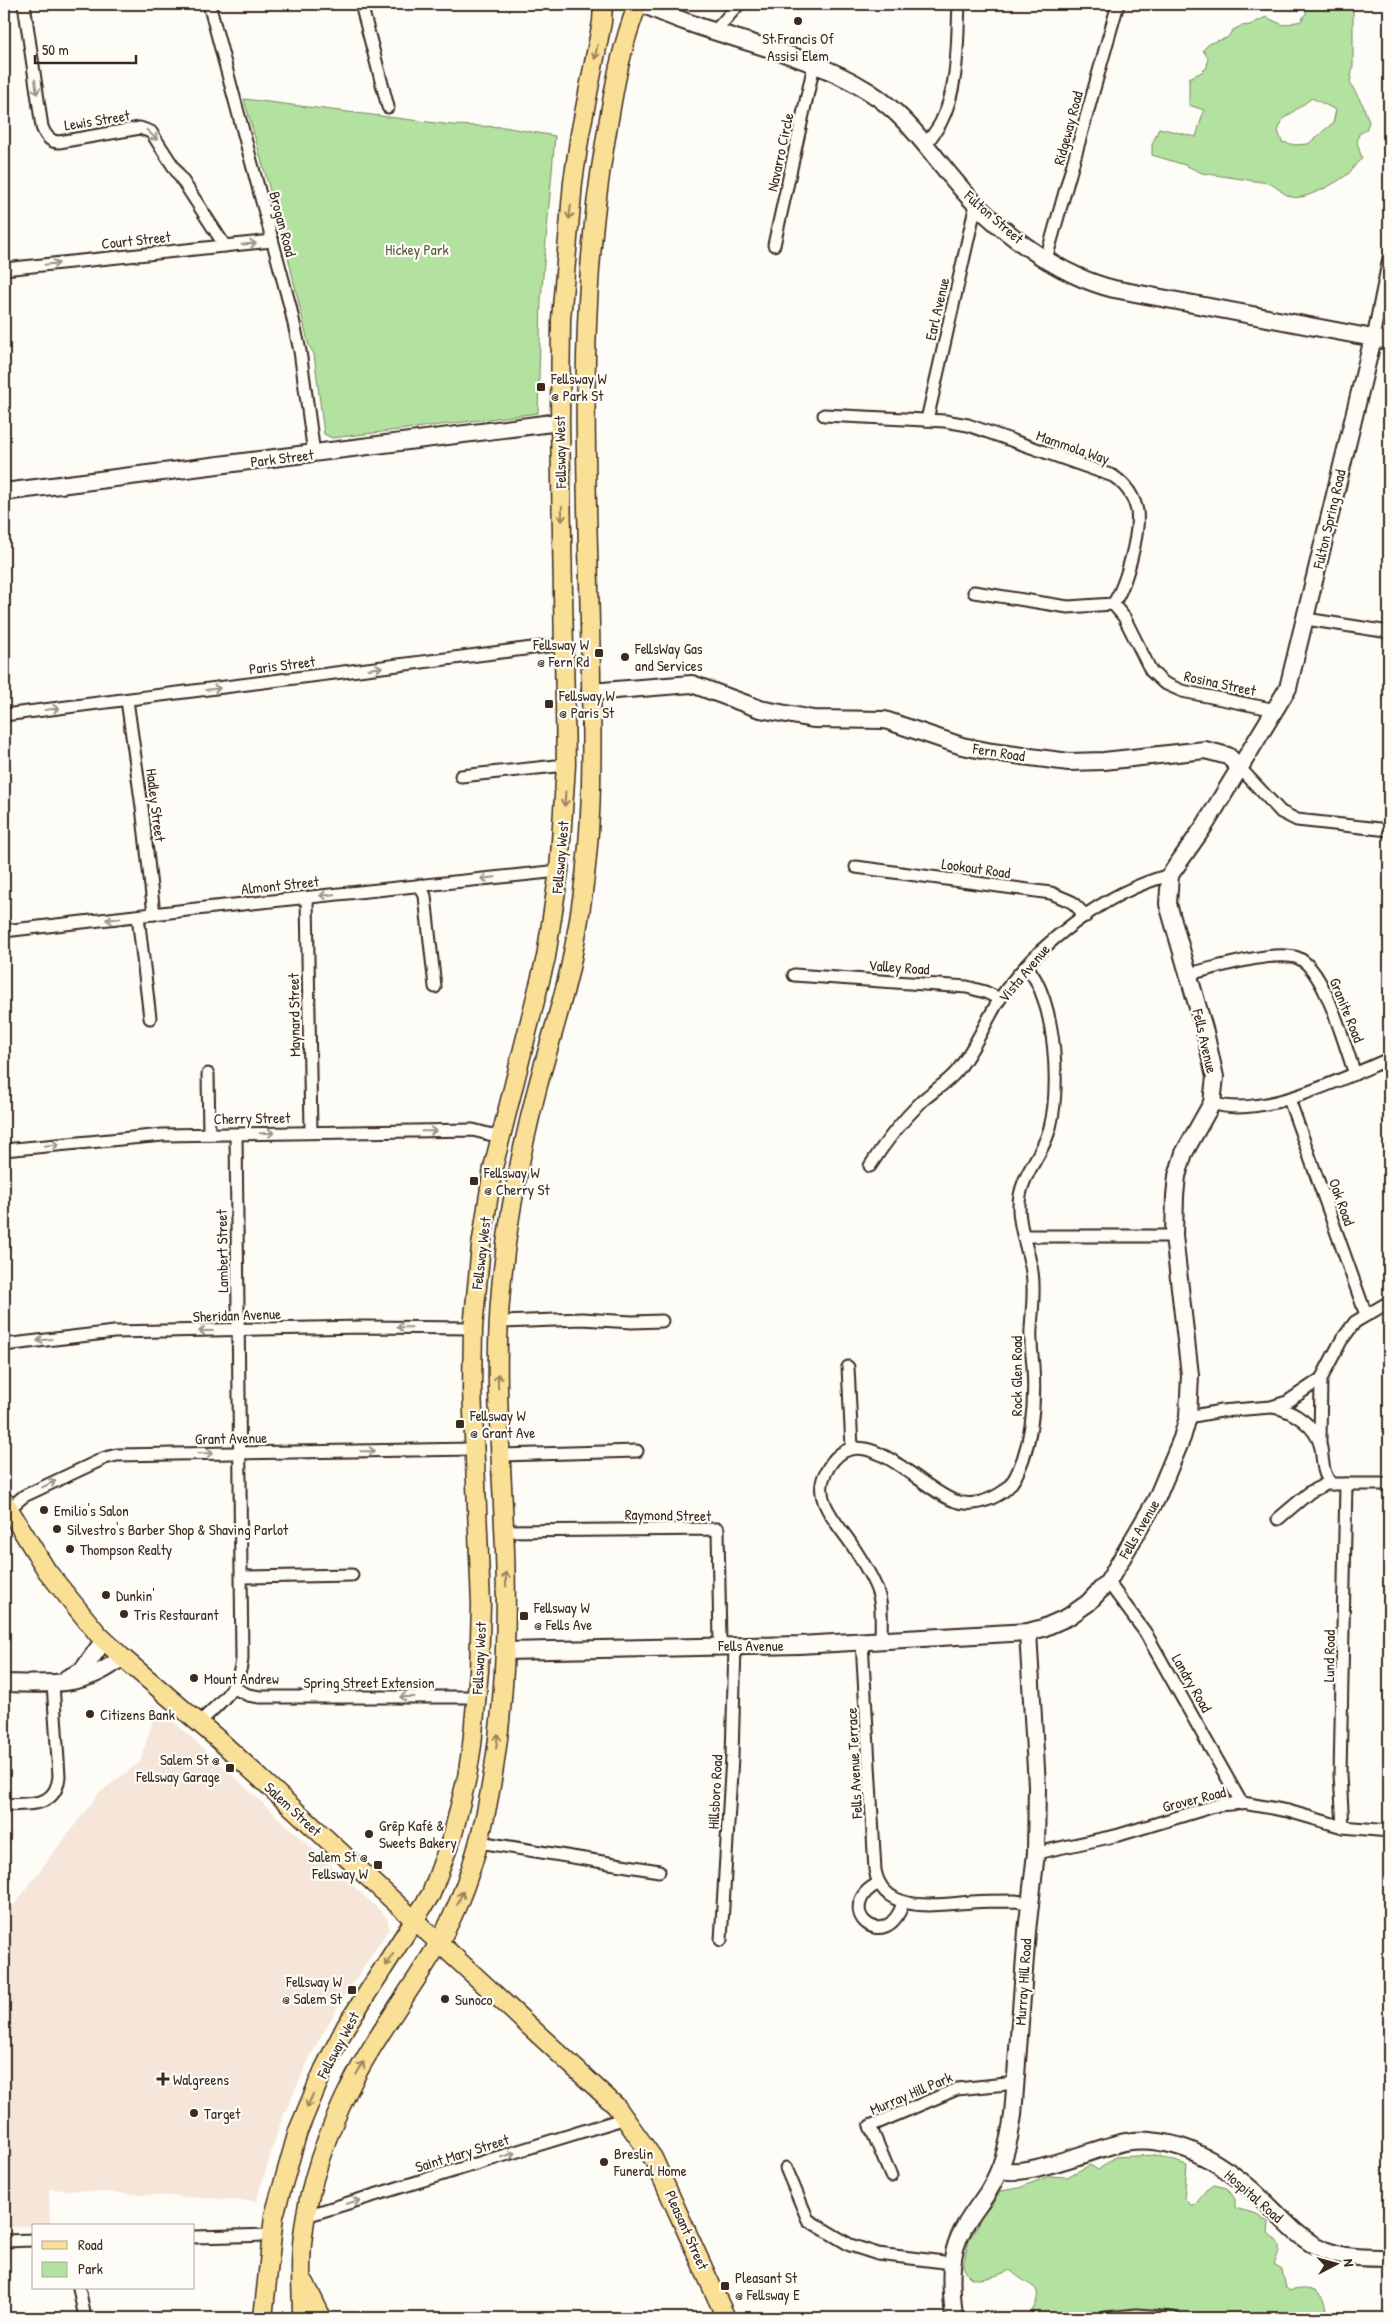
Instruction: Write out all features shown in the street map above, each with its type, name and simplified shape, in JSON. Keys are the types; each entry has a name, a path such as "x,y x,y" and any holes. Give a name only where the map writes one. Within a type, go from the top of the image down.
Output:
{"main road":[{"name":"Fellsway West","path":"264,2318 271,2235 290,2156 321,2076 358,2006 431,1894 446,1858 460,1810 472,1745 477,1697 481,1588 474,1449 473,1328 485,1212 500,1137 545,965 560,871 566,765 560,422 561,319 568,231 580,134 602,22 603,4"},
{"name":"Fellsway West","path":"302,2317 302,2240 306,2216 322,2157 352,2083 377,2039 439,1942 462,1894 479,1842 495,1761 505,1651 504,1531 497,1357 499,1322 504,1261 515,1185 539,1084 560,1012 577,929 589,822 590,692 585,440 587,303 600,169 618,69 638,4"},
{"name":"Salem Street","path":"5,1508 47,1571 104,1640 416,1919 607,2096"},
{"name":"Pleasant Street","path":"607,2096 626,2118 653,2158 726,2318"},
{"path":"301,2272 322,2318"}],"street":[{"name":"Lewis Street","path":"24,4 42,127 48,137 55,142 59,142 140,128 148,130 158,139 225,246"},
{"name":"Brogan Road","path":"209,4 290,306 300,351 314,454"},
{"path":"361,4 388,107"},
{"name":"Fulton Street","path":"643,4 840,76 878,98 910,125 955,182 976,204 1020,241 1076,277 1114,289 1389,341"},
{"path":"715,31 739,4"},
{"path":"926,144 940,123 950,95 956,65 959,4"},
{"name":"Ridgeway Road","path":"1046,259 1118,4"},
{"name":"Navarro Circle","path":"774,245 814,66"},
{"name":"Earl Avenue","path":"927,420 976,204"},
{"name":"Court Street","path":"4,269 272,241"},
{"name":"Fulton Spring Road","path":"1240,768 1288,688 1306,619 1389,258"},
{"name":"Mammola Way","path":"824,415 927,420 968,425 1091,468 1119,480 1131,495 1137,519 1124,584 1112,604"},
{"name":"Park Street","path":"4,492 560,422"},
{"path":"974,592 1068,607 1112,604"},
{"name":"Rosina Street","path":"1112,604 1124,617 1151,671 1164,683 1182,691 1276,710"},
{"path":"1306,619 1389,632"},
{"name":"Paris Street","path":"4,716 564,644"},
{"name":"Fern Road","path":"590,692 694,684 760,709 813,718 884,720 962,746 1069,762 1104,761 1204,750 1228,756 1281,812 1297,820 1389,830"},
{"name":"Hadley Street","path":"127,700 154,914"},
{"path":"460,776 566,765"},
{"path":"1170,876 1240,768"},
{"name":"Lookout Road","path":"856,867 1051,894 1072,902 1086,916"},
{"name":"Almont Street","path":"4,932 154,914 560,871"},
{"name":"Vista Avenue","path":"870,1166 881,1149 923,1101 956,1073 1000,999 1026,966 1059,934 1137,886 1170,876"},
{"name":"Fells Avenue","path":"505,1651 862,1642 1028,1632 1043,1628 1068,1617 1088,1603 1108,1582 1164,1484 1188,1417 1190,1375 1174,1236 1175,1196 1184,1153 1212,1103 1214,1084 1212,1062 1168,904 1170,876"},
{"path":"420,885 425,896 435,987"},
{"name":"Maynard Street","path":"307,898 311,1132"},
{"path":"138,916 150,1018"},
{"name":"Granite Road","path":"1188,974 1274,956 1297,958 1304,962 1320,980 1355,1074"},
{"name":"Rock Glen Road","path":"852,1448 868,1448 883,1454 956,1501 971,1503 990,1499 1011,1484 1018,1474 1025,1453 1033,1406 1031,1328 1034,1290 1030,1258 1018,1206 1021,1188 1046,1139 1054,1106 1054,1069 1048,1018 1040,989 1026,966"},
{"name":"Valley Road","path":"794,975 967,987 1000,999"},
{"path":"1212,1103 1228,1107 1240,1107 1289,1099 1389,1059"},
{"path":"208,1074 209,1134"},
{"name":"Oak Road","path":"1289,1099 1366,1315"},
{"name":"Cherry Street","path":"4,1150 131,1138 209,1134 473,1130 500,1137"},
{"name":"Lambert Street","path":"199,1723 234,1688 240,1675 242,1659 236,1134"},
{"path":"1024,1236 1174,1236"},
{"path":"1332,1484 1327,1478 1323,1467 1320,1446 1321,1379 1341,1341 1355,1322 1389,1302"},
{"path":"499,1322 582,1319 632,1322 662,1321"},
{"name":"Sheridan Avenue","path":"4,1345 114,1332 363,1327 473,1328"},
{"path":"848,1366 852,1448 836,1458 827,1470 822,1480 822,1493 829,1513 862,1560 878,1591 881,1641"},
{"path":"1188,1417 1221,1410 1271,1407 1287,1402 1321,1379"},
{"path":"1271,1407 1285,1410 1302,1420 1314,1433 1320,1446"},
{"name":"Grant Avenue","path":"5,1508 24,1496 105,1458 130,1454 474,1449"},
{"path":"500,1455 637,1451"},
{"path":"1278,1519 1315,1489 1332,1484 1389,1484"},
{"name":"Lund Road","path":"1343,1827 1340,1775 1346,1484"},
{"name":"Raymond Street","path":"504,1531 718,1530 728,1645"},
{"path":"242,1577 352,1575"},
{"name":"Landry Road","path":"1108,1582 1145,1632 1242,1804"},
{"name":"Murray Hill Road","path":"952,2315 952,2263 959,2238 1000,2169 1010,2139 1029,1903 1036,1854 1037,1786 1028,1632"},
{"path":"53,1684 82,1671 104,1640"},
{"name":"Fells Avenue Terrace","path":"862,1642 874,1854 878,1883"},
{"name":"Hillsboro Road","path":"721,1940 732,1757 728,1645"},
{"path":"4,1683 53,1684 84,1679 101,1673 122,1657"},
{"path":"4,1805 44,1802 51,1798 57,1790 59,1776 53,1684"},
{"name":"Spring Street Extension","path":"234,1688 248,1695 260,1697 477,1697"},
{"name":"Grover Road","path":"1036,1854 1119,1835 1218,1805 1242,1804 1288,1811 1343,1827 1389,1831"},
{"path":"479,1842 659,1871"},
{"path":"903,1902 895,1920 886,1927 875,1928 865,1923 859,1913 860,1900 870,1887 878,1883 884,1890 903,1902 924,1905 1015,1901 1029,1903"},
{"name":"Murray Hill Park","path":"891,2176 870,2126 957,2089 1016,2083"},
{"name":"Saint Mary Street","path":"306,2216 626,2118"},
{"name":"Hospital Road","path":"1000,2169 1014,2172 1032,2169 1125,2142 1142,2140 1172,2144 1213,2162 1242,2181 1293,2230 1311,2244 1324,2250 1348,2256 1389,2258"},
{"path":"786,2168 808,2220 850,2246 878,2254 952,2263"},
{"path":"195,2237 271,2235"},
{"path":"4,2241 32,2240"},
{"path":"79,2290 85,2318"},
{"path":"1106,2318 1137,2315 1173,2318"}],"shaded area":[{"path":"162,1711 385,1915 388,1920 389,1929 344,1996 311,2055 281,2121 256,2201 49,2189 50,2224 4,2227 4,1918 99,1793 140,1762 153,1720"}],"green space":[{"path":"1306,4 1356,4 1353,7 1353,66 1350,83 1363,105 1369,122 1366,130 1359,134 1357,142 1362,159 1349,173 1330,186 1313,194 1292,197 1268,183 1202,173 1185,165 1152,155 1152,145 1159,128 1196,137 1204,110 1189,105 1189,78 1202,72 1207,67 1208,58 1203,50 1210,43 1227,38 1233,30 1241,26 1250,25 1266,17 1283,25 1301,21 1306,13","holes":["1312,98 1336,110 1333,123 1308,144 1295,145 1282,142 1278,131 1283,119"]},
{"name":"Hickey Park","path":"244,99 452,125 504,127 555,136 541,299 538,413 332,438 324,434 314,354 309,346 284,240"},
{"path":"1156,2155 1187,2165 1184,2199 1191,2205 1196,2204 1206,2190 1214,2185 1227,2188 1235,2199 1235,2208 1257,2214 1269,2223 1268,2233 1279,2244 1278,2255 1274,2265 1282,2270 1286,2288 1290,2291 1306,2289 1317,2292 1324,2301 1327,2316 1330,2318 1029,2318 1037,2298 1037,2293 1031,2285 1010,2270 996,2276 978,2279 974,2279 967,2274 963,2266 969,2239 977,2228 981,2215 991,2206 1001,2191 1019,2188 1049,2176 1067,2177 1090,2165 1098,2170 1115,2157"}],"place":[{"name":"St Francis Of Assisi Elem","path":"798,21"},
{"name":"Fellsway W @ Park St","path":"541,387"},
{"name":"Fellsway W @ Fern Rd","path":"599,653"},
{"name":"FellsWay Gas and Services","path":"625,657"},
{"name":"Fellsway W @ Paris St","path":"549,704"},
{"name":"Fellsway W @ Cherry St","path":"474,1181"},
{"name":"Fellsway W @ Grant Ave","path":"460,1424"},
{"name":"Emilio's Salon","path":"44,1510"},
{"name":"Silvestro's Barber Shop & Shaving Parlot","path":"57,1529"},
{"name":"Thompson Realty","path":"70,1549"},
{"name":"Dunkin'","path":"106,1595"},
{"name":"Tris Restaurant","path":"124,1614"},
{"name":"Fellsway W @ Fells Ave","path":"524,1616"},
{"name":"Mount Andrew","path":"194,1678"},
{"name":"Citizens Bank","path":"90,1714"},
{"name":"Salem St @ Fellsway Garage","path":"230,1768"},
{"name":"Grêp Kafé & Sweets Bakery","path":"369,1834"},
{"name":"Salem St @ Fellsway W","path":"378,1865"},
{"name":"Fellsway W @ Salem St","path":"352,1990"},
{"name":"Sunoco","path":"445,1999"},
{"name":"Walgreens","path":"163,2079"},
{"name":"Target","path":"194,2113"},
{"name":"Breslin Funeral Home","path":"604,2162"},
{"name":"Pleasant St @ Fellsway E","path":"725,2286"}]}
